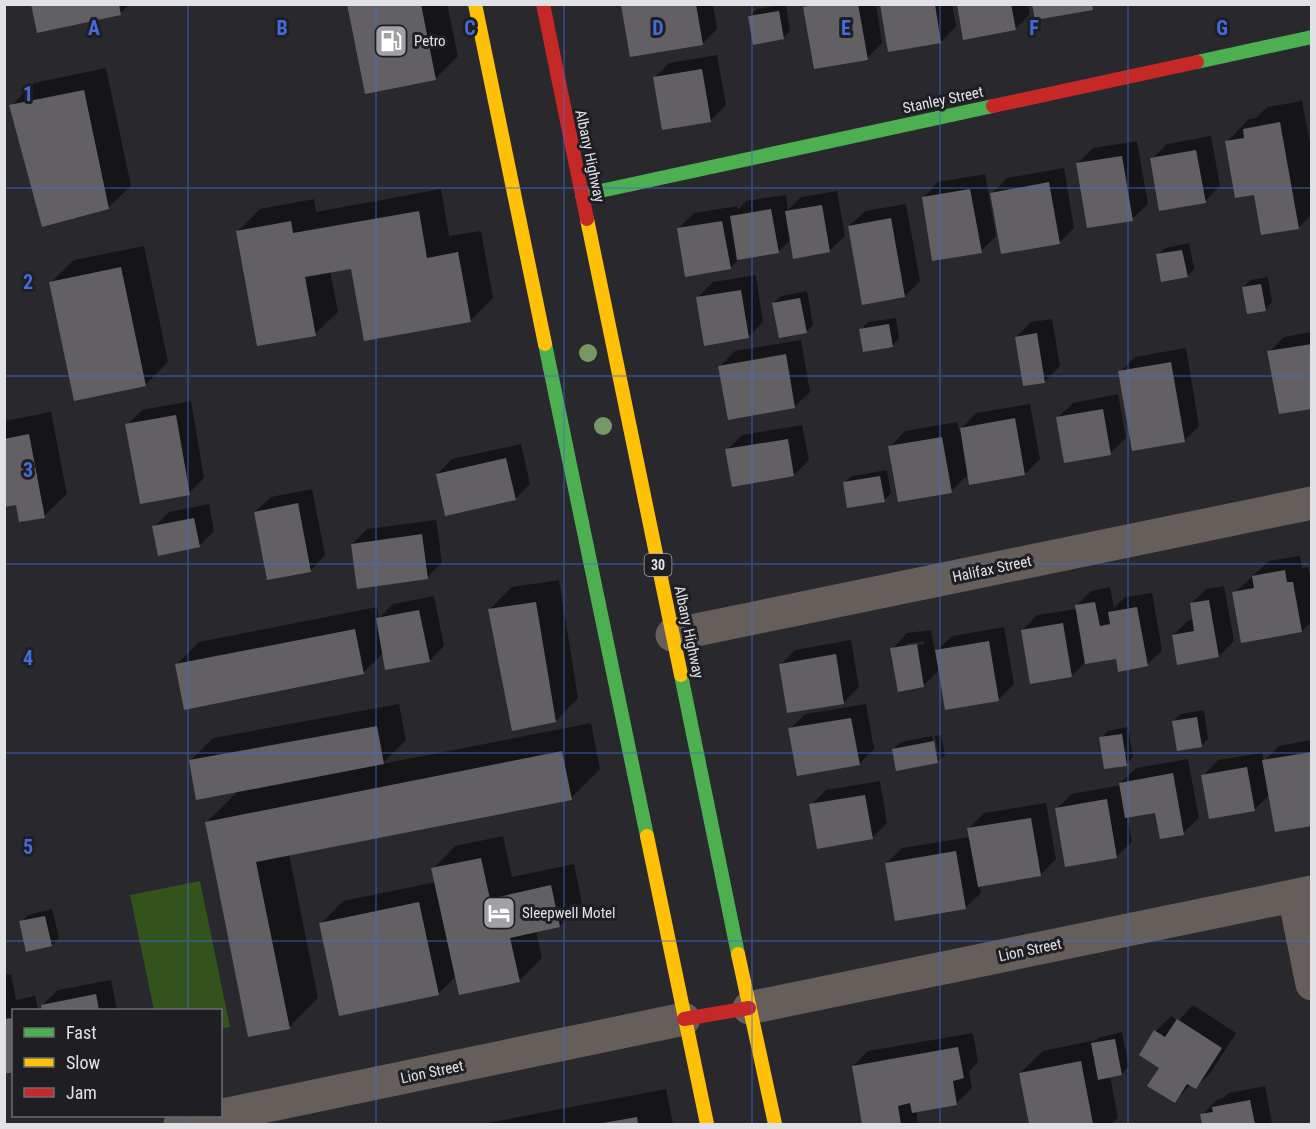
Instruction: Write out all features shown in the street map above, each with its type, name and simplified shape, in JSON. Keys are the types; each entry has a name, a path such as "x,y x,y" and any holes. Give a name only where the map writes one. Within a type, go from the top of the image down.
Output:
{"main road":[{"path":"475,4 707,1125"},
{"name":"Albany Highway","path":"543,4 775,1125"},
{"name":"Stanley Street","path":"582,195 1311,37"},
{"path":"684,1019 749,1008"}],"street":[{"name":"Halifax Street","path":"672,634 1311,503"},
{"name":"Lion Street","path":"749,1008 1303,894"},
{"path":"1303,894 1311,984"},
{"name":"Lion Street","path":"222,1116 684,1019"},
{"name":"Lion Street","path":"180,1125 218,1117"}],"green space":[{"path":"200,881 230,1027 222,1029 222,1009 154,1009 130,895"}],"building":[{"path":"31,4 119,4 121,15 37,33"},
{"path":"347,4 421,4 436,80 365,94"},
{"path":"696,4 703,45 630,57 621,5"},
{"path":"819,4 858,4 868,60 814,69 803,7"},
{"path":"880,4 935,4 941,43 888,52"},
{"path":"957,4 1011,4 1016,30 963,40"},
{"path":"1032,4 1092,4 1093,10 1035,20"},
{"path":"779,11 784,39 753,45 748,16"},
{"path":"702,69 711,122 662,130 653,77"},
{"path":"84,90 109,209 42,227 9,105"},
{"path":"1280,122 1299,229 1261,235 1254,195 1235,198 1225,141 1244,138 1243,129"},
{"path":"1196,150 1206,203 1159,211 1150,158"},
{"path":"1122,156 1133,221 1087,228 1076,163"},
{"path":"1049,182 1060,244 1001,254 990,193"},
{"path":"970,189 982,253 932,261 922,197"},
{"path":"822,205 830,252 793,259 785,211"},
{"path":"771,209 779,253 737,260 730,216"},
{"path":"419,211 427,258 458,252 471,322 364,341 351,269 305,277 316,336 257,346 236,231 291,221 293,233"},
{"path":"891,218 905,297 862,305 848,226"},
{"path":"722,221 731,269 685,277 677,228"},
{"path":"1182,250 1188,277 1161,282 1156,254"},
{"path":"121,267 146,386 74,401 49,282"},
{"path":"1261,284 1266,311 1247,314 1242,287"},
{"path":"741,290 749,338 704,346 696,297"},
{"path":"800,298 807,333 779,338 772,303"},
{"path":"889,324 893,347 863,352 859,329"},
{"path":"1037,333 1045,383 1023,386 1015,337"},
{"path":"1312,344 1312,409 1279,414 1267,351"},
{"path":"786,354 795,408 728,420 718,366"},
{"path":"1171,362 1185,442 1132,451 1118,371"},
{"path":"1103,409 1111,455 1064,463 1056,417"},
{"path":"176,415 190,495 140,504 125,424"},
{"path":"1015,418 1025,475 969,485 960,428"},
{"path":"29,434 45,518 19,522 16,505 4,507 4,439"},
{"path":"942,437 952,493 898,502 888,446"},
{"path":"788,439 794,476 732,487 725,449"},
{"path":"506,458 516,500 445,516 436,474"},
{"path":"880,476 885,502 847,508 843,482"},
{"path":"298,503 311,572 267,580 254,512"},
{"path":"194,518 200,547 158,556 152,526"},
{"path":"422,534 428,579 357,589 351,544"},
{"path":"1285,570 1287,582 1293,582 1302,632 1241,643 1232,592 1254,588 1252,576"},
{"path":"1209,600 1219,657 1177,665 1172,635 1194,631 1190,603"},
{"path":"536,602 556,722 512,731 488,609"},
{"path":"1095,602 1100,626 1110,624 1108,612 1137,607 1148,666 1118,672 1116,659 1085,664 1075,605"},
{"path":"419,610 430,662 385,670 376,618"},
{"path":"1063,623 1072,677 1030,684 1021,630"},
{"path":"355,629 364,674 184,710 175,664"},
{"path":"989,641 999,701 945,710 935,650"},
{"path":"917,644 924,687 898,692 890,648"},
{"path":"836,654 844,704 787,713 779,664"},
{"path":"1197,717 1202,747 1177,751 1172,721"},
{"path":"851,718 860,765 797,776 788,728"},
{"path":"377,726 384,764 196,800 189,760"},
{"path":"1122,734 1127,766 1104,769 1099,737"},
{"path":"934,741 938,763 896,771 892,749"},
{"path":"562,751 572,800 256,862 290,1029 248,1037 205,822"},
{"path":"1312,752 1312,826 1275,832 1262,760"},
{"path":"1247,767 1255,811 1209,819 1201,775"},
{"path":"1173,773 1184,835 1160,839 1155,813 1125,818 1119,783"},
{"path":"865,795 873,839 817,849 809,804"},
{"path":"1107,799 1117,858 1065,867 1055,808"},
{"path":"1031,818 1041,876 978,887 967,828"},
{"path":"956,851 966,909 895,921 885,863"},
{"name":"Sleepwell Motel","path":"481,858 490,899 551,885 560,927 510,938 520,982 459,995 431,868"},
{"path":"419,902 439,995 339,1016 319,923"},
{"path":"45,916 52,946 26,952 19,921"},
{"path":"96,994 99,1009 42,1009 41,1005"},
{"path":"12,1018 12,1072 4,1074 4,1019"},
{"path":"1177,1019 1222,1048 1196,1089 1187,1084 1175,1103 1147,1086 1159,1068 1139,1055 1154,1030 1165,1037"},
{"path":"1115,1039 1122,1075 1098,1080 1091,1043"},
{"path":"958,1047 964,1078 953,1081 957,1105 912,1113 910,1103 898,1106 901,1124 862,1124 852,1066"},
{"path":"1081,1061 1093,1124 1029,1124 1019,1073"},
{"path":"1250,1100 1255,1124 1202,1124 1200,1114 1213,1112 1212,1107"},
{"path":"637,1117 638,1124 603,1124 603,1123"}],"traffic: fast":[{"path":"1197,62 1312,37"},
{"path":"582,195 993,106"},
{"path":"545,344 647,836"},
{"path":"681,675 738,954"}],"traffic: slow":[{"path":"475,4 545,344"},
{"path":"587,219 681,675"},
{"path":"647,836 707,1124"},
{"path":"738,954 775,1124"}],"traffic: jam":[{"path":"543,4 587,219"},
{"path":"993,106 1197,62"},
{"path":"684,1019 749,1008"}],"place":[{"name":"Petro","path":"391,41"},
{"name":"Sleepwell Motel","path":"499,913"}]}
